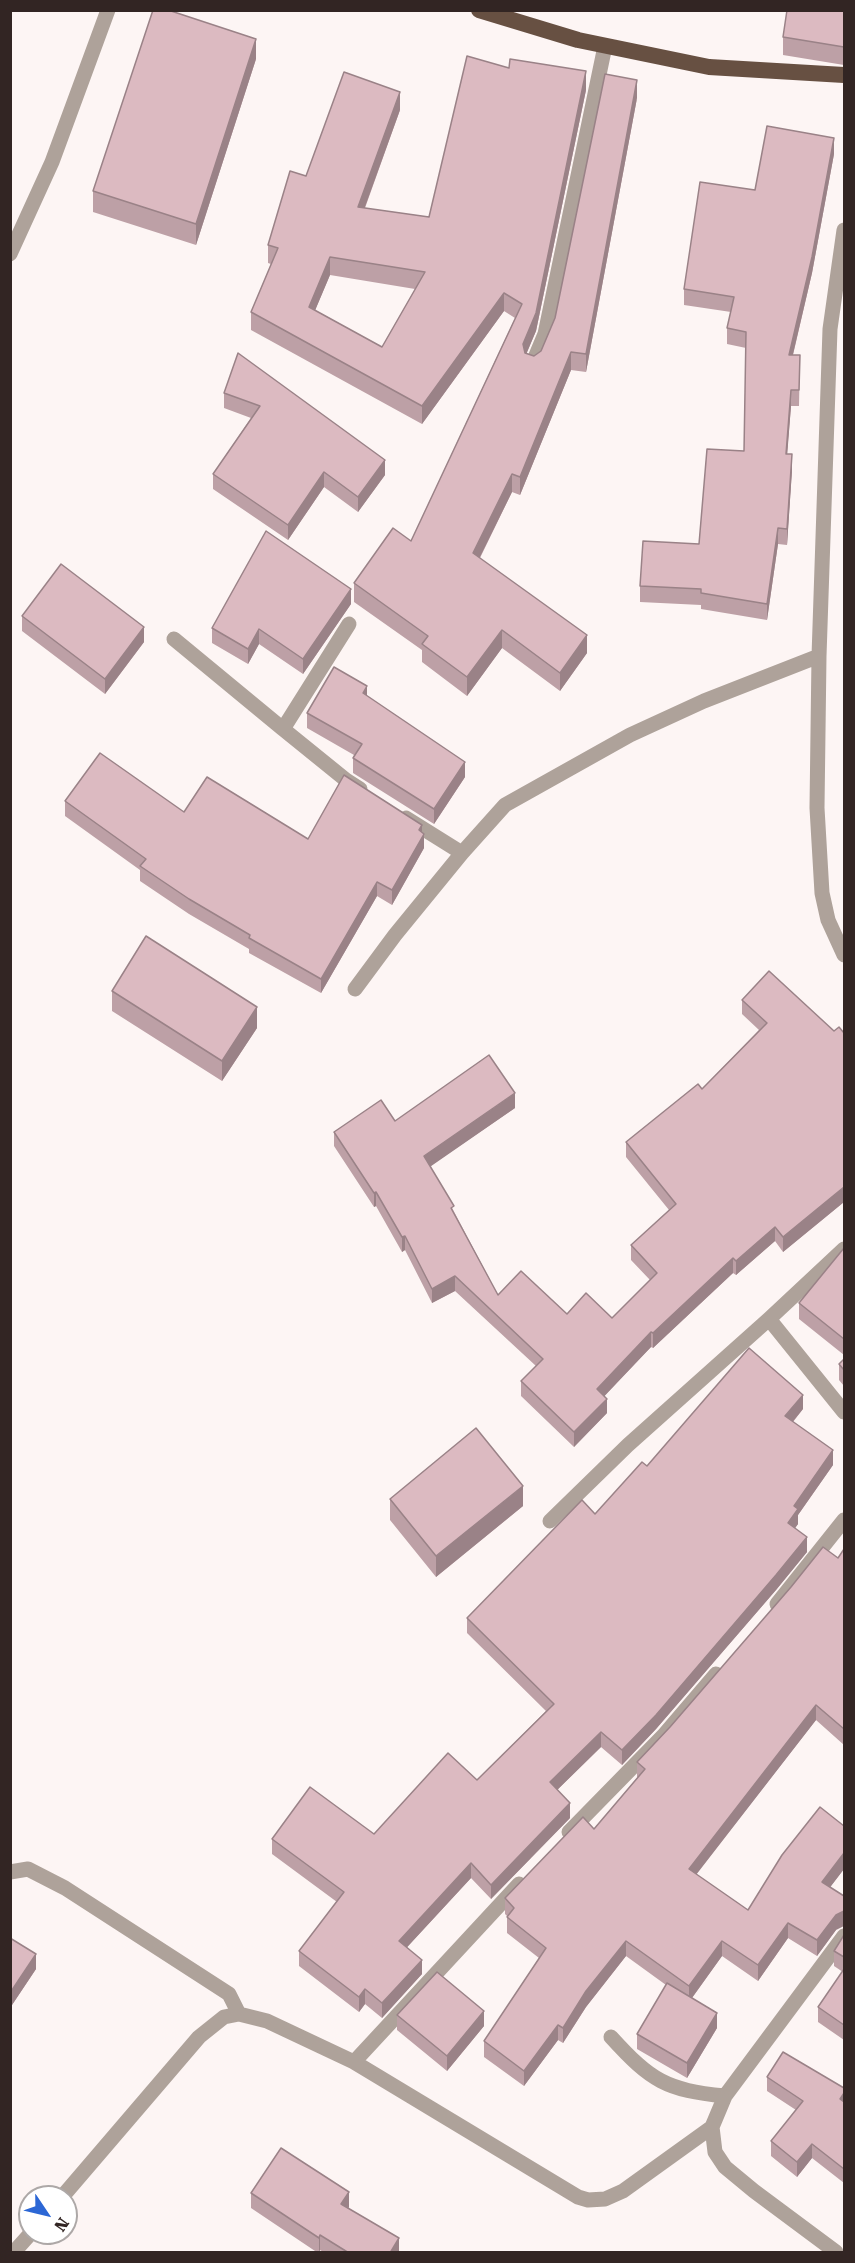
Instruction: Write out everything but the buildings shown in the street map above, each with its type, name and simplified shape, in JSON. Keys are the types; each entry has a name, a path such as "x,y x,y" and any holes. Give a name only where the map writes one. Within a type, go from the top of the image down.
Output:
{"highway":[{"path":"479,10 578,40 709,67 844,75"}],"street":[{"path":"10,254 52,162 108,10"},
{"path":"532,365 545,334 605,46"},
{"path":"844,230 830,329 819,656 817,808 822,893 828,920 844,955"},
{"path":"283,729 349,624"},
{"path":"174,639 346,780 373,798"},
{"path":"355,989 395,935 462,853 505,805 630,735 704,701 819,656"},
{"path":"392,810 462,853"},
{"path":"550,1521 628,1445 844,1250"},
{"path":"769,1319 844,1412"},
{"path":"769,1613 844,1520"},
{"path":"556,1846 663,1736 723,1666"},
{"path":"10,1872 28,1869 65,1888 229,1994 239,2014"},
{"path":"354,2062 531,1871"},
{"path":"836,2253 725,2167 715,2152 712,2127 725,2096 844,1936"},
{"path":"72,2185 199,2037 224,2017 239,2014 267,2021 354,2062 578,2197 588,2200 605,2199 623,2191 712,2127"},
{"path":"611,2037 635,2064 653,2077 689,2092 725,2096"}]}
